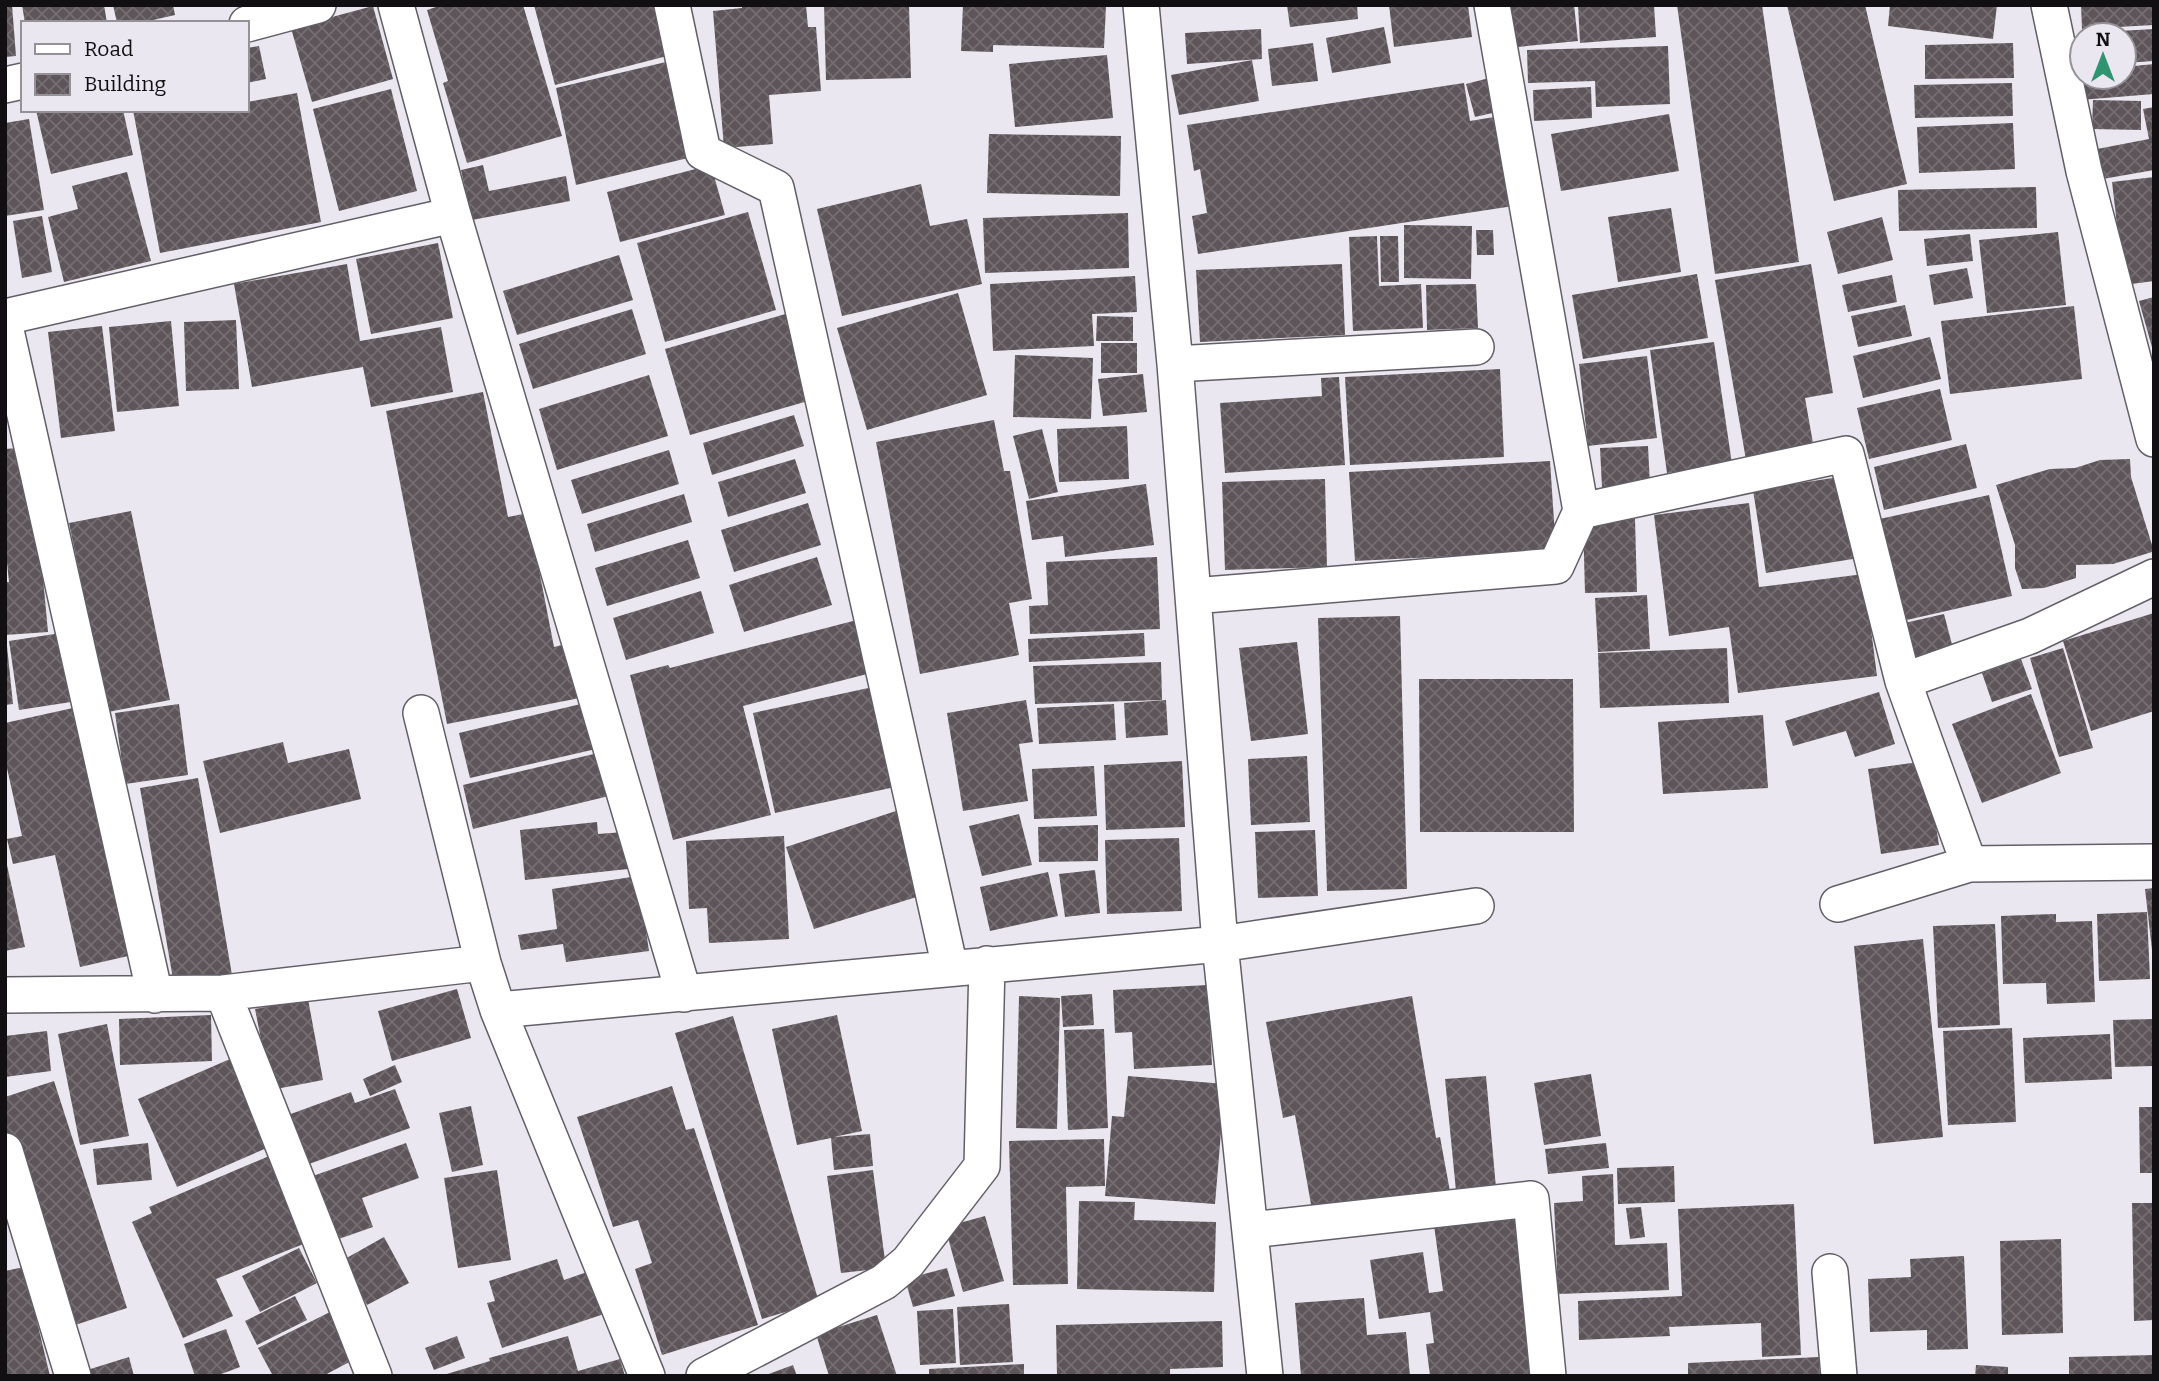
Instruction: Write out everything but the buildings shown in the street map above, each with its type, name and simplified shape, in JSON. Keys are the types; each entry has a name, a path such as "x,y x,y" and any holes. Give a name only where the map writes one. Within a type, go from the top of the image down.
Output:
{"street":[{"path":"248,23 318,5"},
{"path":"396,5 453,215 684,994"},
{"path":"672,5 703,152 776,188 950,968"},
{"path":"1141,5 1175,364 1220,944 1265,1376"},
{"path":"1193,596 1556,566 1581,511 1492,5"},
{"path":"2049,5 2084,171 2154,439"},
{"path":"5,317 453,215"},
{"path":"5,326 155,995"},
{"path":"1175,364 1476,347"},
{"path":"1581,511 1846,454 1903,681 1969,864"},
{"path":"1903,681 2030,636 2154,577"},
{"path":"421,713 498,1010 647,1376"},
{"path":"1838,904 1969,864 2154,862"},
{"path":"498,1010 1220,944 1476,906"},
{"path":"5,995 223,993 484,963"},
{"path":"704,1376 884,1282 908,1262 982,1166 987,964"},
{"path":"223,993 374,1376"},
{"path":"5,1151 74,1376"},
{"path":"1250,1230 1531,1199 1548,1376"},
{"path":"1830,1272 1839,1376"}]}
